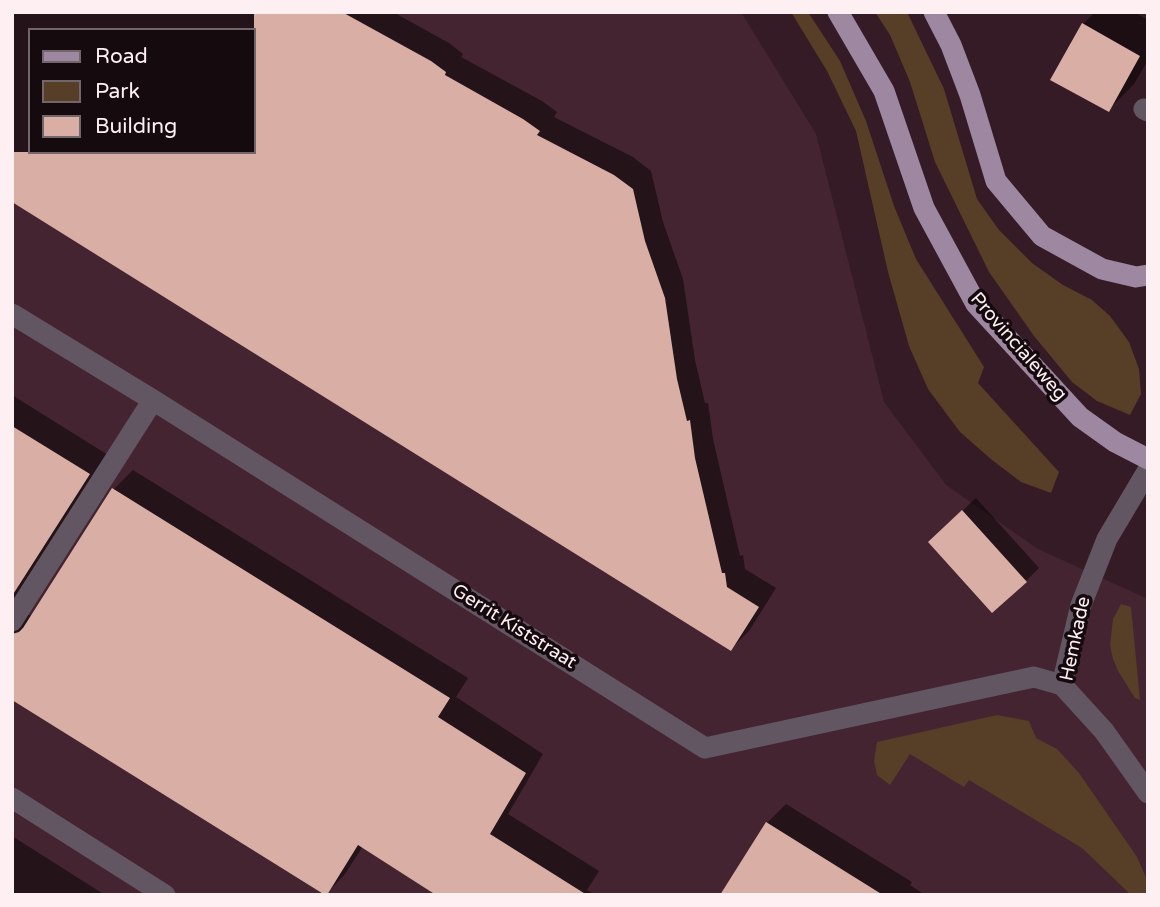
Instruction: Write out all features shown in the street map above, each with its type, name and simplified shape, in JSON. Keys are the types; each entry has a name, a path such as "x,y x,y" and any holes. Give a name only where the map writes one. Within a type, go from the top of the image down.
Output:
{"main road":[{"name":"Provincialeweg","path":"838,12 884,91 924,208 976,304 1080,417 1115,442 1148,459"},
{"path":"933,12 951,45 970,95 996,181 1042,236 1102,269 1136,277 1148,275"}],"street":[{"name":"Gerrit Kiststraat","path":"12,314 705,747 1034,677 1062,685"},
{"path":"12,621 153,400"},
{"name":"Hemkade","path":"1148,470 1107,539 1081,605 1062,685 1104,731 1148,793"},
{"path":"12,798 165,895"}],"shaded area":[{"path":"12,12 741,12 816,134 884,402 946,485 1038,549 1148,599 1148,895 12,895"}],"green space":[{"path":"791,12 808,12 840,61 866,121 894,206 916,259 984,367 978,383 1059,472 1051,493 1021,482 992,460 960,432 928,389 909,346 888,272 856,131 827,71"},
{"path":"875,12 907,12 944,89 977,199 999,230 1032,263 1063,285 1092,300 1110,316 1129,342 1139,369 1141,394 1130,415 1097,401 1072,382 1034,336 989,272 935,162 910,82 890,35"},
{"path":"1121,604 1131,607 1140,700 1135,698 1118,671 1110,645 1113,619"},
{"path":"997,715 1029,721 1036,738 1057,749 1079,773 1137,857 1148,882 1148,895 1131,895 1082,848 969,780 964,787 910,754 890,785 877,775 874,761 877,742"}],"building":[{"path":"254,12 342,12 431,61 446,72 445,75 523,119 540,131 537,135 614,175 633,189 645,241 665,298 677,379 687,421 690,420 695,458 722,573 725,573 727,587 759,607 731,651 12,202 12,152 256,154"},
{"path":"1082,23 1140,56 1109,112 1050,80"},
{"path":"12,426 90,474 12,596"},
{"path":"112,488 450,698 438,717 526,773 490,834 587,895 436,895 358,845 325,895 12,700 12,634 23,628"},
{"path":"962,510 1027,582 992,613 928,542"},
{"path":"766,822 883,895 720,895"}]}
